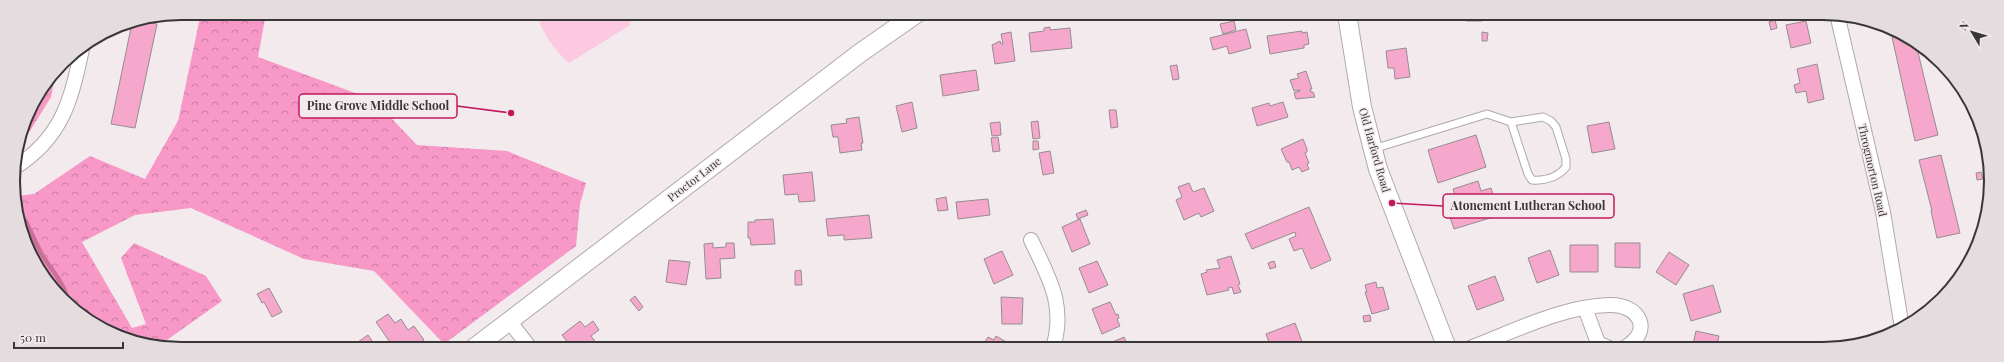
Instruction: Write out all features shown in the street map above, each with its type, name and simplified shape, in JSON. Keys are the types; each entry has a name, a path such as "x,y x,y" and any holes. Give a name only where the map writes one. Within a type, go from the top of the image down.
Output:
{"street":[{"name":"Proctor Lane","path":"482,342 860,53 907,20"},
{"name":"Old Harford Road","path":"1348,20 1362,107 1372,149 1394,213 1445,342"},
{"name":"Throgmorton Road","path":"1838,20 1883,212 1902,321"},
{"path":"21,163 36,152 59,125 74,88 81,55"},
{"path":"1031,240 1057,299 1059,314 1058,330 1055,342"},
{"path":"1486,342 1559,314 1585,308 1608,305 1623,306 1632,310 1639,320 1640,332 1635,342"},
{"path":"1585,308 1598,342"},
{"path":"510,322 525,342"}],"lane":[{"path":"1372,149 1487,114 1511,122 1543,117 1551,121 1556,127 1566,159 1566,167 1561,174 1540,181 1532,180 1528,174 1511,122"}],"green space":[{"path":"200,20 265,20 258,57 374,100 417,145 507,151 586,183 580,204 576,246 447,342 442,342 374,271 304,259 191,208 135,215 82,242 132,328 146,324 121,258 134,243 206,276 222,301 165,341 139,337 119,330 83,309 67,295 53,279 32,243 25,223 20,196 34,194 90,156 145,179 178,121"},
{"path":"54,82 51,97 30,131 28,132 32,119"}],"shaded area":[{"path":"539,20 631,20 629,26 569,63 549,41"}],"building":[{"path":"1466,20 1482,21 1466,21"},
{"path":"1775,20 1777,28 1771,30 1769,22"},
{"path":"1234,21 1236,30 1223,34 1220,24"},
{"path":"1806,21 1811,43 1791,48 1786,25"},
{"path":"151,23 157,24 135,128 111,124 131,28"},
{"path":"1050,27 1050,30 1070,28 1072,48 1031,52 1029,33 1044,31 1044,28"},
{"path":"1246,29 1251,48 1229,54 1227,46 1213,50 1210,38"},
{"path":"1302,31 1302,33 1307,32 1309,44 1304,45 1304,48 1270,54 1267,36"},
{"path":"1011,32 1015,61 995,64 992,45 1000,41 1001,44 1003,44 1001,34"},
{"path":"1482,32 1488,33 1487,41 1482,41"},
{"path":"1892,37 1904,42 1918,51 1938,135 1915,141"},
{"path":"1406,48 1410,77 1395,79 1394,68 1388,68 1386,51"},
{"path":"1817,64 1824,99 1808,103 1806,91 1796,93 1794,85 1800,83 1797,69"},
{"path":"1177,65 1179,79 1173,80 1170,66"},
{"path":"976,70 979,90 943,96 940,75"},
{"path":"1306,71 1312,89 1310,89 1311,92 1313,92 1315,97 1296,99 1294,93 1300,90 1294,91 1290,80 1299,78 1297,74"},
{"path":"912,102 917,128 902,132 896,106"},
{"path":"1283,102 1288,117 1257,126 1252,108 1269,103 1270,106"},
{"path":"1109,110 1116,110 1118,127 1111,128"},
{"path":"859,117 863,143 861,143 862,150 840,153 838,137 833,137 831,125 847,123 846,119"},
{"path":"1038,121 1040,138 1033,139 1031,122"},
{"path":"1000,122 1001,135 992,136 990,123"},
{"path":"1609,122 1615,149 1592,153 1587,126"},
{"path":"1476,135 1486,167 1438,183 1428,150"},
{"path":"998,137 1000,151 993,152 991,138"},
{"path":"1303,139 1307,149 1307,152 1305,153 1309,163 1307,164 1309,169 1302,172 1299,167 1292,170 1281,149"},
{"path":"1033,141 1038,141 1039,149 1033,150"},
{"path":"1050,151 1054,173 1043,175 1039,153"},
{"path":"1941,155 1960,233 1937,238 1919,160"},
{"path":"812,172 815,201 799,202 798,194 785,195 783,175"},
{"path":"1981,172 1983,179 1977,180 1976,173"},
{"path":"1478,181 1481,191 1491,188 1500,215 1454,229 1445,203 1456,199 1453,189"},
{"path":"1189,183 1193,192 1204,188 1214,211 1201,217 1199,213 1184,220 1176,200 1182,197 1178,187"},
{"path":"946,197 948,210 938,211 936,199"},
{"path":"988,199 990,215 958,219 956,202"},
{"path":"1309,207 1331,260 1311,269 1302,248 1294,251 1289,239 1296,236 1295,232 1252,249 1245,234"},
{"path":"1086,210 1088,215 1078,219 1076,214"},
{"path":"869,215 872,238 844,240 844,235 828,236 826,219"},
{"path":"773,219 775,244 751,245 750,238 748,238 748,222"},
{"path":"1080,219 1090,244 1072,252 1062,227"},
{"path":"713,243 713,248 726,247 726,243 734,243 735,258 720,259 721,278 706,279 704,244"},
{"path":"1615,243 1640,243 1640,268 1615,267"},
{"path":"1570,245 1598,245 1598,272 1570,272"},
{"path":"1550,250 1559,275 1537,283 1528,258"},
{"path":"1002,251 1013,275 994,284 984,259"},
{"path":"1669,252 1689,265 1676,285 1656,272"},
{"path":"1231,256 1241,292 1234,294 1232,287 1228,288 1229,290 1207,295 1201,274 1207,272 1206,270 1220,268 1217,260"},
{"path":"669,260 690,262 686,285 666,282"},
{"path":"1097,261 1108,285 1089,293 1079,268"},
{"path":"1274,261 1276,267 1270,269 1268,263"},
{"path":"801,270 802,285 795,285 795,271"},
{"path":"1495,276 1504,300 1477,310 1468,286"},
{"path":"1376,282 1377,288 1383,287 1389,309 1372,314 1365,292 1367,292 1365,285"},
{"path":"1713,285 1721,312 1691,321 1683,294"},
{"path":"269,288 282,312 272,317 264,302 262,303 257,294"},
{"path":"635,296 643,307 639,311 630,300"},
{"path":"1001,297 1023,298 1022,324 1002,324"},
{"path":"1110,302 1116,315 1118,314 1119,318 1117,319 1120,326 1102,334 1092,309"},
{"path":"388,314 395,323 401,319 408,330 414,326 424,340 421,342 390,342 376,322"},
{"path":"1370,315 1371,321 1364,322 1363,316"},
{"path":"580,321 585,327 593,321 599,330 591,336 596,342 567,342 562,335"},
{"path":"1295,323 1302,342 1269,342 1266,334"},
{"path":"1696,331 1719,336 1718,342 1694,342"},
{"path":"368,335 373,342 358,342"},
{"path":"996,336 1006,342 985,342 988,337 994,340"},
{"path":"1124,337 1126,342 1113,342"}],"waterway":[{"path":"26,222 41,253 61,283 66,294"}],"place":[{"name":"Pine Grove Middle School","path":"511,113"},
{"name":"Atonement Lutheran School","path":"1392,203"}]}
